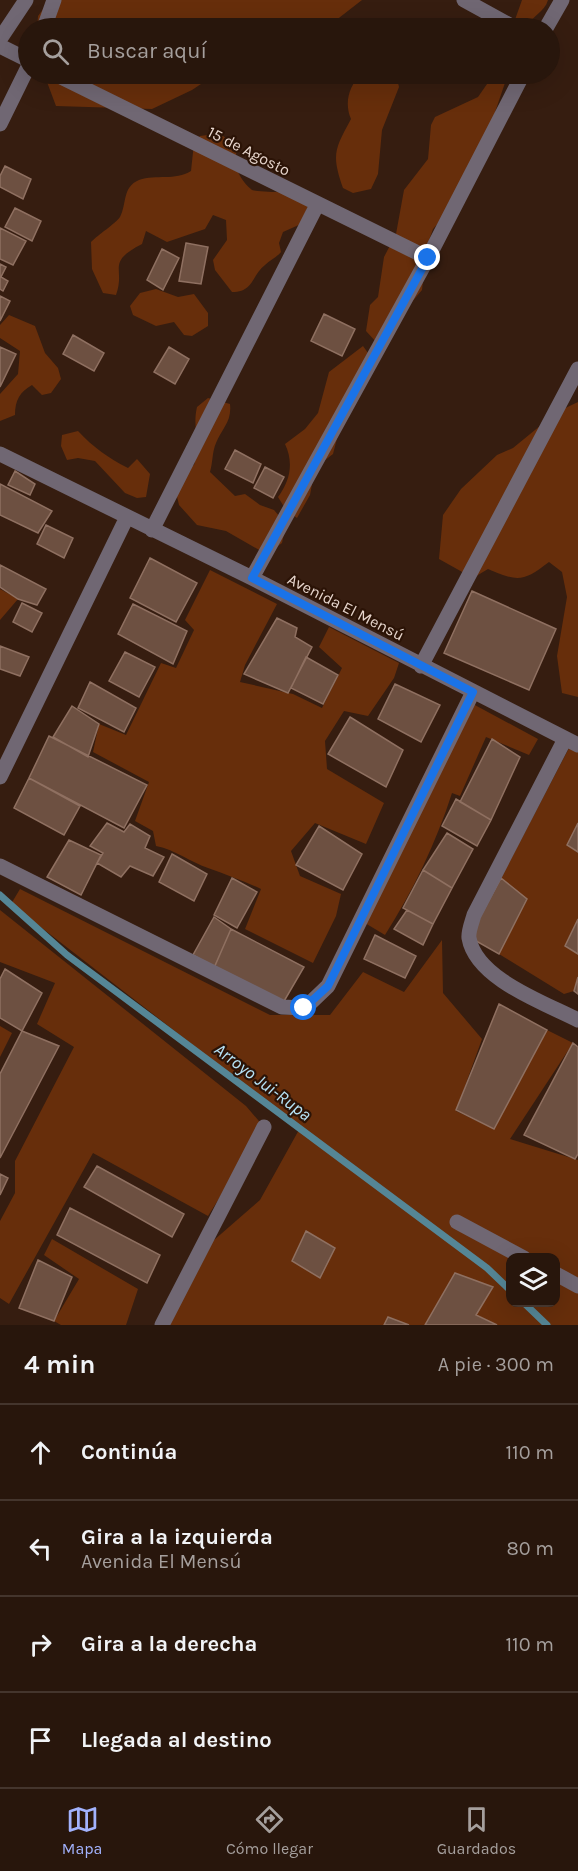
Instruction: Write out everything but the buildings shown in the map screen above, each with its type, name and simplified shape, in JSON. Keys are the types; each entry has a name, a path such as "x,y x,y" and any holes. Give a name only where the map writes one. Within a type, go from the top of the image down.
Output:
{"street":[{"path":"0,39 26,0"},
{"path":"48,18 54,0"},
{"path":"464,0 497,18"},
{"path":"551,18 561,0"},
{"path":"0,46 18,55"},
{"path":"0,124 20,84"},
{"name":"15 de Agosto","path":"75,84 428,258"},
{"path":"252,578 428,258 518,84"},
{"path":"152,530 317,205"},
{"path":"421,666 578,369"},
{"name":"Avenida El Mensú","path":"0,454 252,578 572,742"},
{"path":"0,777 127,517"},
{"path":"0,866 282,1007 304,1008 328,986 473,692"},
{"path":"572,742 474,915 469,937 479,961 504,982 578,1020"},
{"path":"162,1325 264,1127"},
{"path":"457,1222 516,1253"},
{"path":"560,1277 578,1286"}],"shaded area":[{"path":"50,0 362,0 339,18 38,18"},
{"path":"522,0 548,0 534,18 516,18"},
{"path":"48,84 201,84 152,109 56,106"},
{"path":"353,84 398,84 399,87 382,130 378,174 371,189 353,193 343,188 336,159 338,145 351,119 348,107"},
{"path":"487,84 505,84 492,121 449,211 433,229 427,246 422,290 377,343 366,331 370,305 378,297 384,257 396,234 404,190 428,159 431,125 435,117 478,97"},
{"path":"215,134 223,136 238,147 237,170 252,190 290,193 309,203 301,224 283,232 279,243 281,252 260,269 248,286 232,292 215,270 213,260 227,240 226,220 213,215 205,229 167,242 146,231 142,244 120,261 116,295 103,293 92,269 91,242 120,217 127,191 134,183 145,178 179,176 191,171 194,143 200,136"},
{"path":"156,289 178,297 194,294 208,313 208,326 192,336 184,335 174,322 156,326 133,315 130,306 140,293"},
{"path":"9,315 35,326 45,353 58,368 61,379 51,393 42,395 32,385 21,394 17,401 15,415 0,421 0,394 18,374 20,351 0,338 0,325"},
{"path":"363,346 373,360 341,423 333,454 315,468 310,495 297,518 286,510 278,497 288,478 290,465 285,444 305,429 318,413 329,372"},
{"path":"208,398 230,404 228,420 215,446 210,472 235,496 245,494 260,505 274,510 286,524 282,543 271,551 261,551 226,531 197,525 179,505 175,488 186,468 194,465 197,450 195,422 197,407"},
{"path":"578,402 578,697 562,693 557,656 567,597 562,572 549,562 533,573 520,578 488,569 473,578 439,559 443,515 461,489 497,455 513,448 557,412"},
{"path":"78,431 101,452 128,468 137,459 150,474 146,497 137,498 125,493 95,461 78,458 67,460 61,446 62,435"},
{"path":"210,570 277,604 245,665 240,682 293,694 322,708 342,668 319,647 329,627 399,663 394,678 368,716 344,711 325,741 327,769 384,803 366,844 315,823 291,851 300,876 341,894 336,916 313,963 245,929 261,889 156,846 153,831 135,821 149,782 93,752 99,724 126,735 161,663 176,668 194,630 185,620"},
{"path":"0,589 18,599 0,620"},
{"path":"473,704 538,739 529,755 486,737 460,796 452,793 423,866 385,935 365,923"},
{"path":"569,748 578,752 578,823 567,845 578,853 578,919 565,946 578,954 578,977 574,991 564,994 499,954 527,900 501,878"},
{"path":"20,889 270,1015 330,1015 363,972 404,992 442,940 443,993 482,1039 456,1111 494,1129 547,1030 573,1043 510,1139 578,1160 578,1325 170,1325 198,1254 260,1200 300,1128 11,904"},
{"path":"0,910 246,1106 264,1127 208,1216 93,1153 9,1304 0,1298 0,1221 15,1193 15,1161 74,1047 37,1024 55,983 0,962"},
{"path":"0,1026 12,1033 0,1057"},
{"path":"52,1239 138,1289 126,1325 61,1325 54,1321 79,1279 44,1255"}],"waterway":[{"name":"Arroyo Jui-Rupa","path":"0,895 67,955 487,1268 506,1286"},
{"name":"Arroyo Jui-Rupa","path":"528,1307 547,1325"}],"route":[{"path":"304,1008 328,986 473,692 252,578 428,258"}]}
